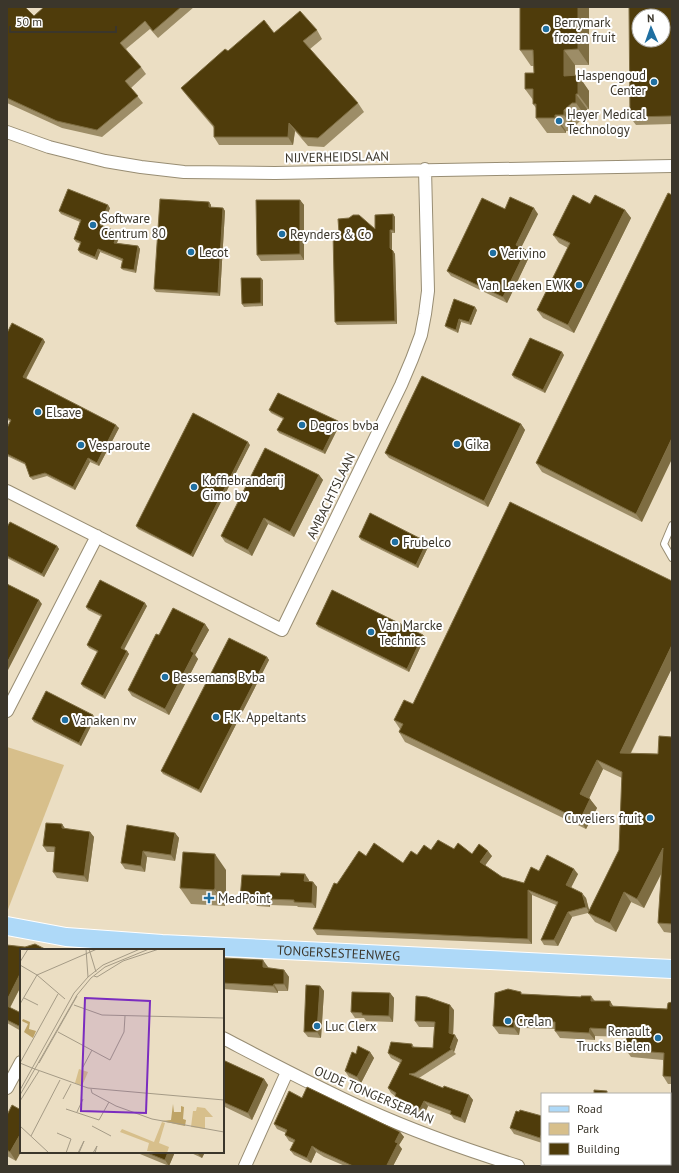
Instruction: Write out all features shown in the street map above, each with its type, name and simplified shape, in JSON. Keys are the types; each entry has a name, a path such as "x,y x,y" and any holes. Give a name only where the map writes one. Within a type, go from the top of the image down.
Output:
{"main road":[{"name":"TONGERSESTEENWEG","path":"7,926 66,937 93,944 162,944 672,969"}],"street":[{"name":"NIJVERHEIDSLAAN","path":"7,132 49,147 105,161 184,172 275,173 425,169 672,166"},
{"name":"AMBACHTSLAAN","path":"7,491 282,630 401,385 421,334 428,291 425,169"},
{"path":"7,711 97,536"},
{"name":"OUDE TONGERSEBAAN","path":"224,1039 287,1072 368,1111 469,1150 518,1166"},
{"path":"7,1088 20,1064"},
{"path":"245,1166 287,1072"}],"lane":[{"path":"672,525 664,544 672,558"}],"green space":[{"path":"7,747 64,765 7,912"}],"building":[{"path":"7,7 25,7 34,16 44,7 181,7 153,31 145,21 120,43 141,67 125,81 138,96 97,130 57,121 7,98"},
{"path":"520,7 578,7 578,49 564,50 564,76 578,75 578,94 576,94 576,103 572,103 564,110 564,115 555,115 555,118 536,118 536,104 533,104 533,89 525,89 525,73 534,73 533,50 520,50"},
{"name":"Haspengoud Center","path":"629,7 672,7 672,116 630,117"},
{"path":"300,11 317,30 303,41 358,103 318,138 302,137 289,123 288,137 214,137 214,126 181,88 225,49 228,51 264,20 274,33"},
{"name":"Software Centrum 80","path":"68,189 108,205 100,225 118,232 114,243 138,246 134,270 121,268 123,259 98,249 95,257 78,250 81,242 74,239 81,220 59,211"},
{"path":"668,193 672,195 672,438 636,514 536,463"},
{"name":"Van Laeken EWK","path":"573,195 590,204 595,195 625,210 568,325 537,310 570,243 553,235"},
{"name":"Verivino","path":"510,197 534,208 516,245 526,250 503,297 447,271 482,198 505,209"},
{"name":"Lecot","path":"160,199 209,202 209,207 223,208 218,293 154,289"},
{"name":"Reynders & Co","path":"256,200 300,200 300,254 257,255"},
{"path":"393,214 393,230 390,230 390,248 393,251 395,321 335,322 333,233 339,233 338,219 359,215 375,229 375,215"},
{"path":"241,278 261,278 261,303 242,304"},
{"path":"454,299 475,307 469,322 459,319 456,330 445,326"},
{"path":"12,323 43,339 23,377 116,425 97,463 88,458 73,487 45,473 30,477 25,463 7,454 7,428 11,420 7,418 7,333"},
{"path":"530,338 562,352 543,390 512,375"},
{"name":"Gika","path":"422,376 521,424 484,501 385,453"},
{"name":"Degros bvba","path":"278,393 338,421 323,451 277,430 284,418 269,410"},
{"name":"Koffiebranderij Gimo bv","path":"193,413 248,442 191,555 136,526"},
{"path":"265,448 319,475 290,532 264,518 248,550 221,536"},
{"path":"510,502 672,581 672,645 620,753 658,754 659,736 672,737 672,924 658,923 663,848 637,899 624,892 610,923 588,913 619,850 622,772 597,760 580,794 590,799 580,820 399,732 403,724 394,720 404,700 413,704"},
{"name":"Frubelco","path":"370,513 427,542 416,565 359,537"},
{"path":"10,522 57,546 42,574 7,556 7,527"},
{"path":"100,580 145,603 121,648 127,651 103,696 81,684 98,651 87,645 102,615 86,607"},
{"path":"7,584 39,600 7,663"},
{"name":"Van Marcke Technics","path":"332,590 423,635 407,669 316,624"},
{"name":"Bessemans Bvba","path":"173,608 205,624 191,651 194,653 165,709 128,690 156,634 159,635"},
{"name":"F.K. Appeltants","path":"229,638 267,657 199,790 161,771"},
{"name":"Vanaken nv","path":"46,691 93,715 79,743 32,719"},
{"path":"46,823 62,824 62,828 90,832 84,876 53,872 55,847 43,846"},
{"path":"127,825 175,833 171,855 143,851 141,866 121,863"},
{"path":"438,840 454,849 458,843 472,854 479,844 488,851 480,862 502,877 524,883 531,867 539,871 547,855 574,869 566,885 582,893 586,907 568,912 554,940 541,940 558,902 528,890 528,939 313,929 334,883 337,884 359,851 366,856 374,843 403,863 411,851 417,855 424,845 431,850"},
{"path":"183,852 215,854 214,890 180,888"},
{"path":"281,873 305,874 304,881 313,882 312,903 294,902 294,900 266,899 266,901 253,901 253,899 240,899 242,875 280,876"},
{"path":"35,944 45,949 20,949 20,974 7,1000 7,945 25,947"},
{"path":"224,958 263,960 263,967 284,970 284,984 274,984 273,986 224,983"},
{"path":"306,985 320,986 317,1032 304,1032"},
{"path":"508,989 521,992 521,994 581,997 591,996 591,1001 610,1001 610,1006 667,1009 668,1003 672,1002 672,1077 663,1076 664,1053 626,1050 627,1030 590,1028 589,1033 555,1031 555,1022 514,1021 514,1028 493,1026 495,993"},
{"path":"352,992 390,993 389,1016 362,1015 362,1013 351,1012"},
{"path":"416,996 427,997 450,1005 449,1033 455,1035 450,1048 452,1049 415,1073 409,1074 443,1088 444,1086 469,1095 461,1118 450,1114 451,1111 424,1101 420,1109 395,1096 396,1093 388,1088 402,1060 388,1053 391,1042 412,1044 412,1047 433,1048 435,1022 415,1021"},
{"path":"7,1006 20,1012 20,1026 7,1020"},
{"path":"358,1046 370,1052 357,1077 345,1071 352,1052 356,1054"},
{"path":"224,1060 264,1079 248,1113 224,1102"},
{"path":"307,1087 400,1132 395,1142 398,1143 387,1165 389,1166 353,1166 312,1146 307,1158 290,1150 295,1140 285,1135 287,1130 274,1124 289,1091 302,1098"},
{"path":"594,1090 607,1091 607,1093 594,1093"},
{"path":"12,1105 20,1109 20,1135 10,1152 7,1150 7,1115"},
{"path":"520,1110 541,1116 540,1138 510,1128 516,1111 519,1112"},
{"path":"148,1153 168,1153 165,1160"}],"place":[{"name":"Berrymark frozen fruit","path":"546,29"},
{"name":"Haspengoud Center","path":"654,82"},
{"name":"Heyer Medical Technology","path":"559,121"},
{"name":"Software Centrum 80","path":"93,225"},
{"name":"Reynders & Co","path":"282,234"},
{"name":"Lecot","path":"191,252"},
{"name":"Verivino","path":"493,253"},
{"name":"Van Laeken EWK","path":"579,285"},
{"name":"Elsave","path":"38,412"},
{"name":"Degros bvba","path":"302,425"},
{"name":"Gika","path":"457,444"},
{"name":"Vesparoute","path":"81,445"},
{"name":"Koffiebranderij Gimo bv","path":"194,487"},
{"name":"Frubelco","path":"395,542"},
{"name":"Van Marcke Technics","path":"371,632"},
{"name":"Bessemans Bvba","path":"165,677"},
{"name":"F.K. Appeltants","path":"216,717"},
{"name":"Vanaken nv","path":"65,720"},
{"name":"Cuveliers fruit","path":"650,818"},
{"name":"MedPoint","path":"209,898"},
{"name":"Crelan","path":"508,1021"},
{"name":"Luc Clerx","path":"317,1026"},
{"name":"Renault Trucks Bielen","path":"658,1038"}]}
